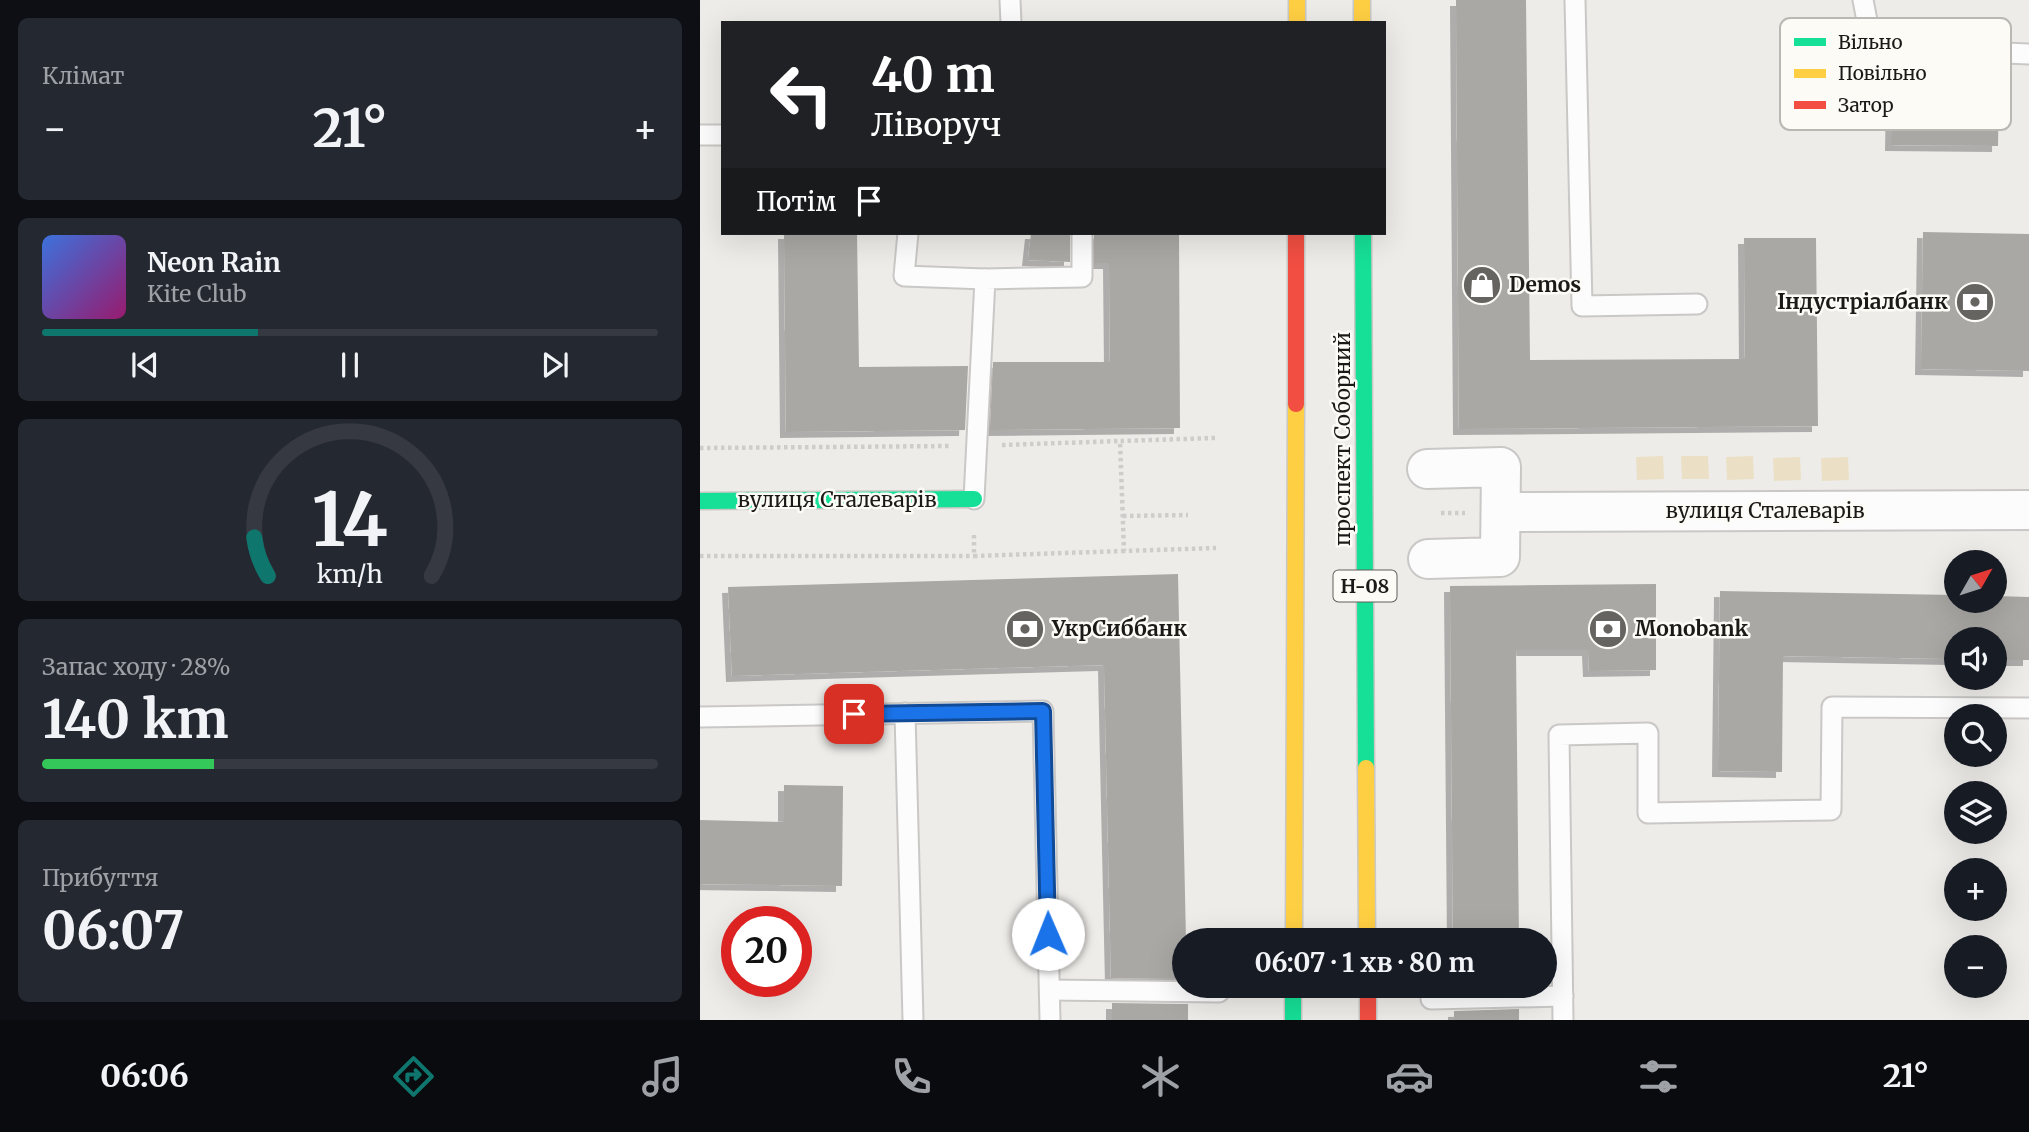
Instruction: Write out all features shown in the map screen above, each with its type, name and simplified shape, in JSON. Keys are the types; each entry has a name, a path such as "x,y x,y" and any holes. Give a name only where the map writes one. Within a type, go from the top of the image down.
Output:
{"main road":[{"path":"1297,0 1297,21"},
{"path":"1362,0 1362,21"},
{"path":"1293,928 1296,235"},
{"name":"проспект Соборний","path":"1363,235 1367,928"},
{"name":"вулиця Сталеварів","path":"700,501 974,499"},
{"path":"1293,998 1293,1020"},
{"path":"1368,998 1368,1020"}],"street":[{"path":"1427,469 1501,467 1500,557 1428,559"},
{"name":"вулиця Сталеварів","path":"1501,512 2029,510"}],"lane":[{"path":"1010,0 1011,21"},
{"path":"1575,0 1582,306 1697,304"},
{"path":"1863,0 1866,18"},
{"path":"2011,53 2029,54"},
{"path":"700,135 721,135"},
{"path":"908,235 904,276 985,279 1082,277 1082,235"},
{"path":"974,499 985,279"},
{"path":"1563,1020 1559,736 1648,733 1648,813 1831,810 1832,707 2029,708"},
{"path":"700,717 1043,711 1051,1020"},
{"path":"905,713 913,1020"},
{"path":"1050,990 1172,991"},
{"path":"1431,999 1563,996"}],"path":[{"path":"700,448 976,446 1215,438"},
{"path":"1120,441 1124,551"},
{"path":"974,499 974,556"},
{"path":"1123,516 1188,515"},
{"path":"700,556 974,556 1216,548"}],"shaded area":[{"path":"1663,456 1664,479 1637,480 1636,457"},
{"path":"1681,456 1708,456 1709,479 1682,479"},
{"path":"1753,456 1754,479 1727,480 1726,457"},
{"path":"1800,457 1801,480 1774,481 1773,458"},
{"path":"1848,457 1849,480 1822,481 1821,458"}],"building":[{"path":"1456,0 1526,0 1530,360 1745,359 1744,238 1816,238 1818,426 1459,429"},
{"path":"1891,130 1998,130 1998,146 1891,145"},
{"name":"Індустріалбанк","path":"1923,232 2029,234 2029,371 1921,369"},
{"path":"784,235 857,235 859,367 968,366 965,430 786,432"},
{"path":"1031,235 1070,235 1070,262 1028,260"},
{"path":"1094,235 1179,235 1180,428 990,430 993,362 1110,362 1109,263 1094,263"},
{"path":"1178,574 1186,928 1172,928 1172,979 1111,978 1104,665 732,676 728,587"},
{"path":"1656,584 1656,670 1589,671 1588,650 1516,650 1519,928 1453,928 1450,586"},
{"path":"1720,591 1944,595 1944,613 2007,613 2007,596 2029,597 2029,660 2007,660 2007,627 1944,627 1944,659 1783,656 1782,772 1718,771"},
{"path":"784,785 843,786 842,886 700,884 700,820 784,822"},
{"path":"1112,1003 1188,1004 1188,1020 1112,1020"},
{"path":"1519,1009 1519,1020 1454,1020 1454,1011"}],"traffic: fast":[{"path":"1363,235 1366,768"},
{"path":"700,501 974,499"},
{"path":"1293,998 1293,1020"}],"traffic: slow":[{"path":"1297,0 1297,21"},
{"path":"1362,0 1362,21"},
{"path":"1294,928 1296,404"},
{"path":"1366,768 1367,928"}],"traffic: jam":[{"path":"1296,235 1296,404"},
{"path":"1368,998 1368,1020"}],"place":[{"name":"Demos","path":"1482,285"},
{"name":"Індустріалбанк","path":"1975,302"},
{"name":"УкрСиббанк","path":"1025,629"},
{"name":"Monobank","path":"1608,629"}],"route":[{"path":"854,714 1043,711 1048,934"}]}
